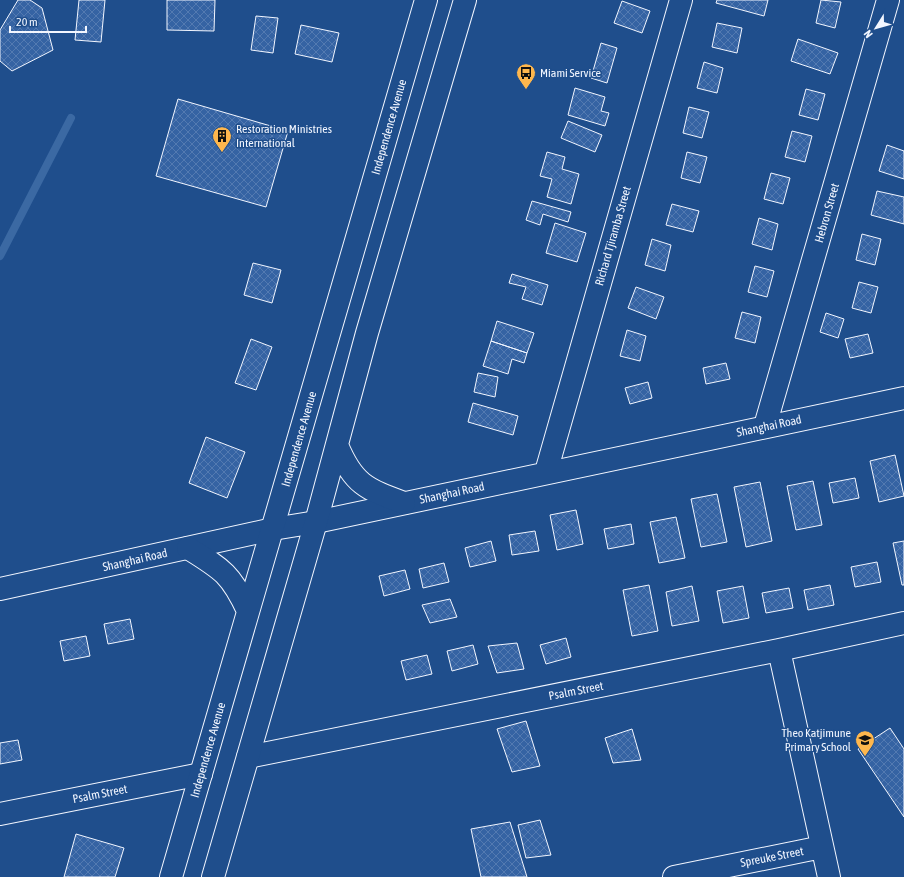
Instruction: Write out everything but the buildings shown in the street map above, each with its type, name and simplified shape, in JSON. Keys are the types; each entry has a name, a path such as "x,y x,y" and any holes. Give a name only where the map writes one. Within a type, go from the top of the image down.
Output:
{"street":[{"name":"Independence Avenue","path":"171,877 426,0"},
{"path":"213,877 316,522 367,333 464,0"},
{"name":"Richard Tjiramba Street","path":"546,472 681,0"},
{"name":"Hebron Street","path":"765,426 888,0"},
{"name":"Shanghai Road","path":"0,589 273,529 316,522 546,472 904,398"},
{"path":"337,445 345,464 358,480 372,491 404,503"},
{"path":"188,548 226,574 238,590 248,611"},
{"name":"Psalm Street","path":"248,756 779,650 904,623"},
{"path":"779,650 829,877"},
{"name":"Psalm Street","path":"0,814 201,774"},
{"name":"Spreuke Street","path":"674,877 822,847"}],"waterway":[{"path":"0,256 71,118"}],"place":[{"name":"Miami Service","path":"526,90"},
{"name":"Restoration Ministries International","path":"222,153"},
{"name":"Theo Katjimune Primary School","path":"865,757"}]}
